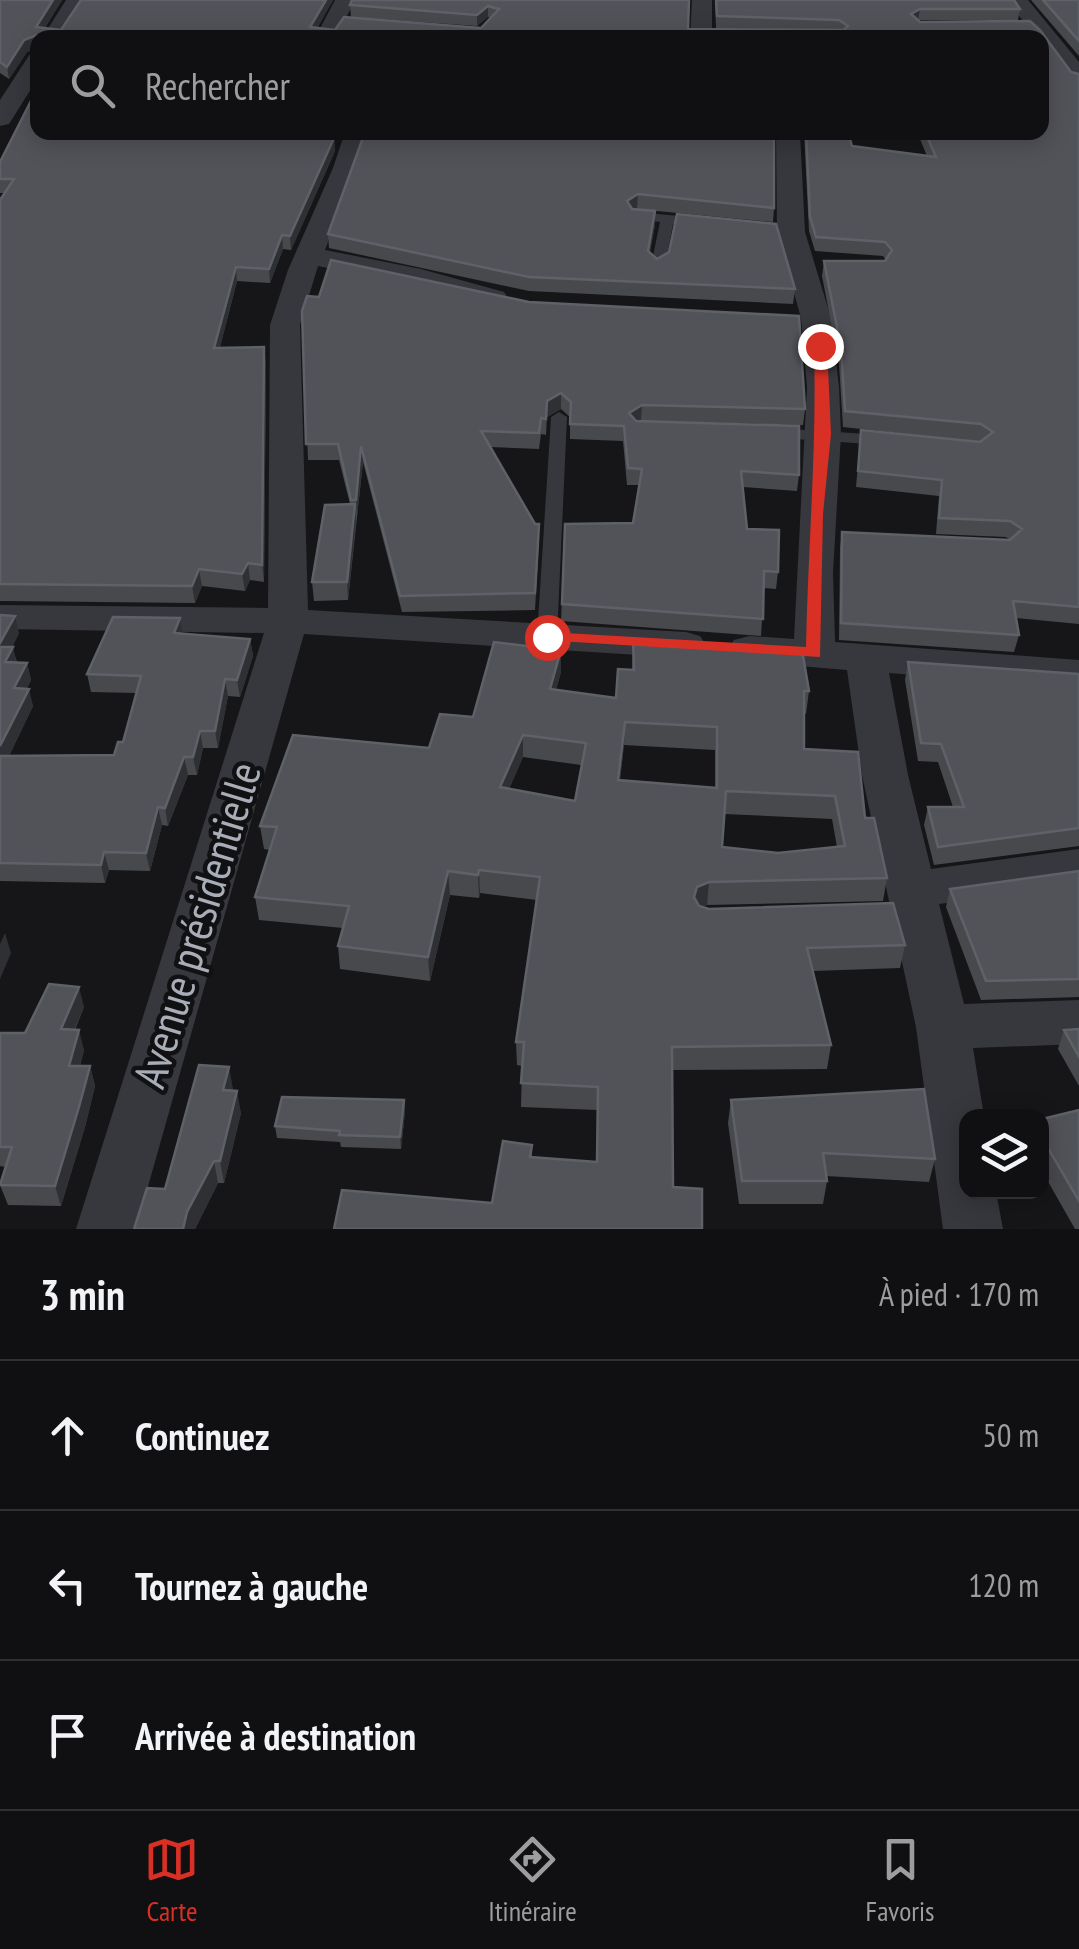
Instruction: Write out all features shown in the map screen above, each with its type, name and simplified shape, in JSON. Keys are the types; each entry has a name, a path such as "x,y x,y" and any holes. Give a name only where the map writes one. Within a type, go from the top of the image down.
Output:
{"street":[{"path":"57,30 76,0"},
{"path":"338,28 345,0"},
{"path":"702,0 707,30"},
{"path":"1017,0 1035,30"},
{"path":"1049,45 1079,77"},
{"path":"0,119 30,72"},
{"name":"Avenue présidentielle","path":"106,1229 288,621 285,325 349,140"},
{"path":"788,140 782,231 800,262 816,318 824,434 825,539 814,653"},
{"path":"308,256 530,304"},
{"path":"800,262 836,264"},
{"path":"776,317 816,318"},
{"path":"0,617 288,621 814,653 1079,674"},
{"path":"866,659 908,906 943,1027 959,1134"},
{"path":"908,906 1079,868"},
{"path":"943,1027 1079,1022"},
{"path":"969,1199 973,1229"}],"lane":[{"path":"637,216 720,224"},
{"path":"658,266 666,219"},
{"path":"547,637 559,417"},
{"path":"751,432 901,442"}],"building":[{"path":"0,0 53,0 36,27 61,30 30,30 30,38 24,40 7,67 0,62"},
{"path":"81,0 326,0 310,27 335,30 61,30"},
{"path":"352,0 689,0 688,29 844,30 335,30 344,17 481,28 499,9 488,6 477,15 350,5"},
{"path":"716,0 1014,0 1020,9 920,9 911,14 920,22 1030,21 1040,30 844,30 848,26 839,20 717,16"},
{"path":"1043,0 1079,0 1079,41"},
{"path":"1049,42 1071,72 1079,74 1079,607 1013,601 1019,635 841,623 842,532 1010,540 1022,529 1010,521 939,518 942,480 858,471 861,430 980,442 993,432 981,424 845,411 841,348 824,261 885,261 892,250 885,242 816,237 810,217 806,140 850,140 852,146 936,157 929,140 1049,140"},
{"path":"30,103 30,140 333,140 290,236 282,235 269,269 236,267 214,348 264,347 262,565 248,563 242,574 199,569 192,586 0,584 0,200 14,179 0,179 0,162"},
{"path":"362,140 774,140 774,208 638,194 627,201 632,209 655,211 648,251 657,259 669,252 677,214 776,224 795,289 529,277 328,234"},
{"path":"331,260 529,302 799,316 805,409 642,405 629,413 636,421 799,426 799,475 741,471 747,529 779,530 778,572 764,571 763,619 562,604 565,524 633,523 642,469 628,468 624,426 570,424 571,402 561,393 547,401 546,419 541,418 539,433 481,431 535,524 539,524 535,593 400,596 361,446 356,500 351,500 338,444 306,444 302,311 307,296 319,297"},
{"path":"355,504 347,582 312,582 325,505"},
{"path":"0,615 15,616 0,643"},
{"path":"113,617 180,618 174,633 250,639 237,680 225,679 215,731 200,731 193,757 184,757 165,808 158,807 146,853 104,852 101,865 0,863 0,756 114,755 118,742 123,742 141,676 87,674"},
{"path":"633,639 802,650 809,691 804,691 804,749 858,752 865,818 874,818 887,878 709,882 697,887 694,897 699,906 709,909 893,903 905,945 807,948 831,1045 672,1047 673,1187 702,1189 702,1229 334,1229 342,1190 492,1203 503,1141 532,1145 530,1157 597,1162 598,1087 521,1083 524,1042 516,1042 540,877 479,870 478,875 448,871 428,957 338,946 349,906 255,897 277,827 260,826 293,735 429,748 440,714 473,717 494,642 561,650 550,689 616,698 618,669 634,670","holes":["625,722 717,727 717,788 618,780","523,735 586,743 575,801 500,787","726,791 835,796 845,846 778,853 722,847"]},
{"path":"0,647 13,647 5,662 27,663 14,688 29,689 0,746"},
{"path":"908,662 1079,674 1079,828 938,847 928,807 964,807 941,744 921,743"},
{"path":"1079,871 1079,979 986,981 950,889"},
{"path":"49,984 79,987 61,1029 79,1030 69,1066 90,1066 55,1186 0,1185 12,1147 0,1147 0,1033 25,1033"},
{"path":"1079,1029 1079,1057 1064,1030"},
{"path":"199,1065 229,1067 223,1090 237,1091 220,1161 214,1161 187,1212 183,1229 134,1229 147,1188 165,1189"},
{"path":"924,1089 935,1159 823,1153 827,1181 742,1181 731,1100"},
{"path":"282,1097 404,1100 400,1137 339,1135 340,1131 275,1126"},
{"path":"1079,1110 1079,1201 1049,1150 1049,1117"}],"route":[{"path":"547,637 814,653 816,514 824,434 820,346"}]}
